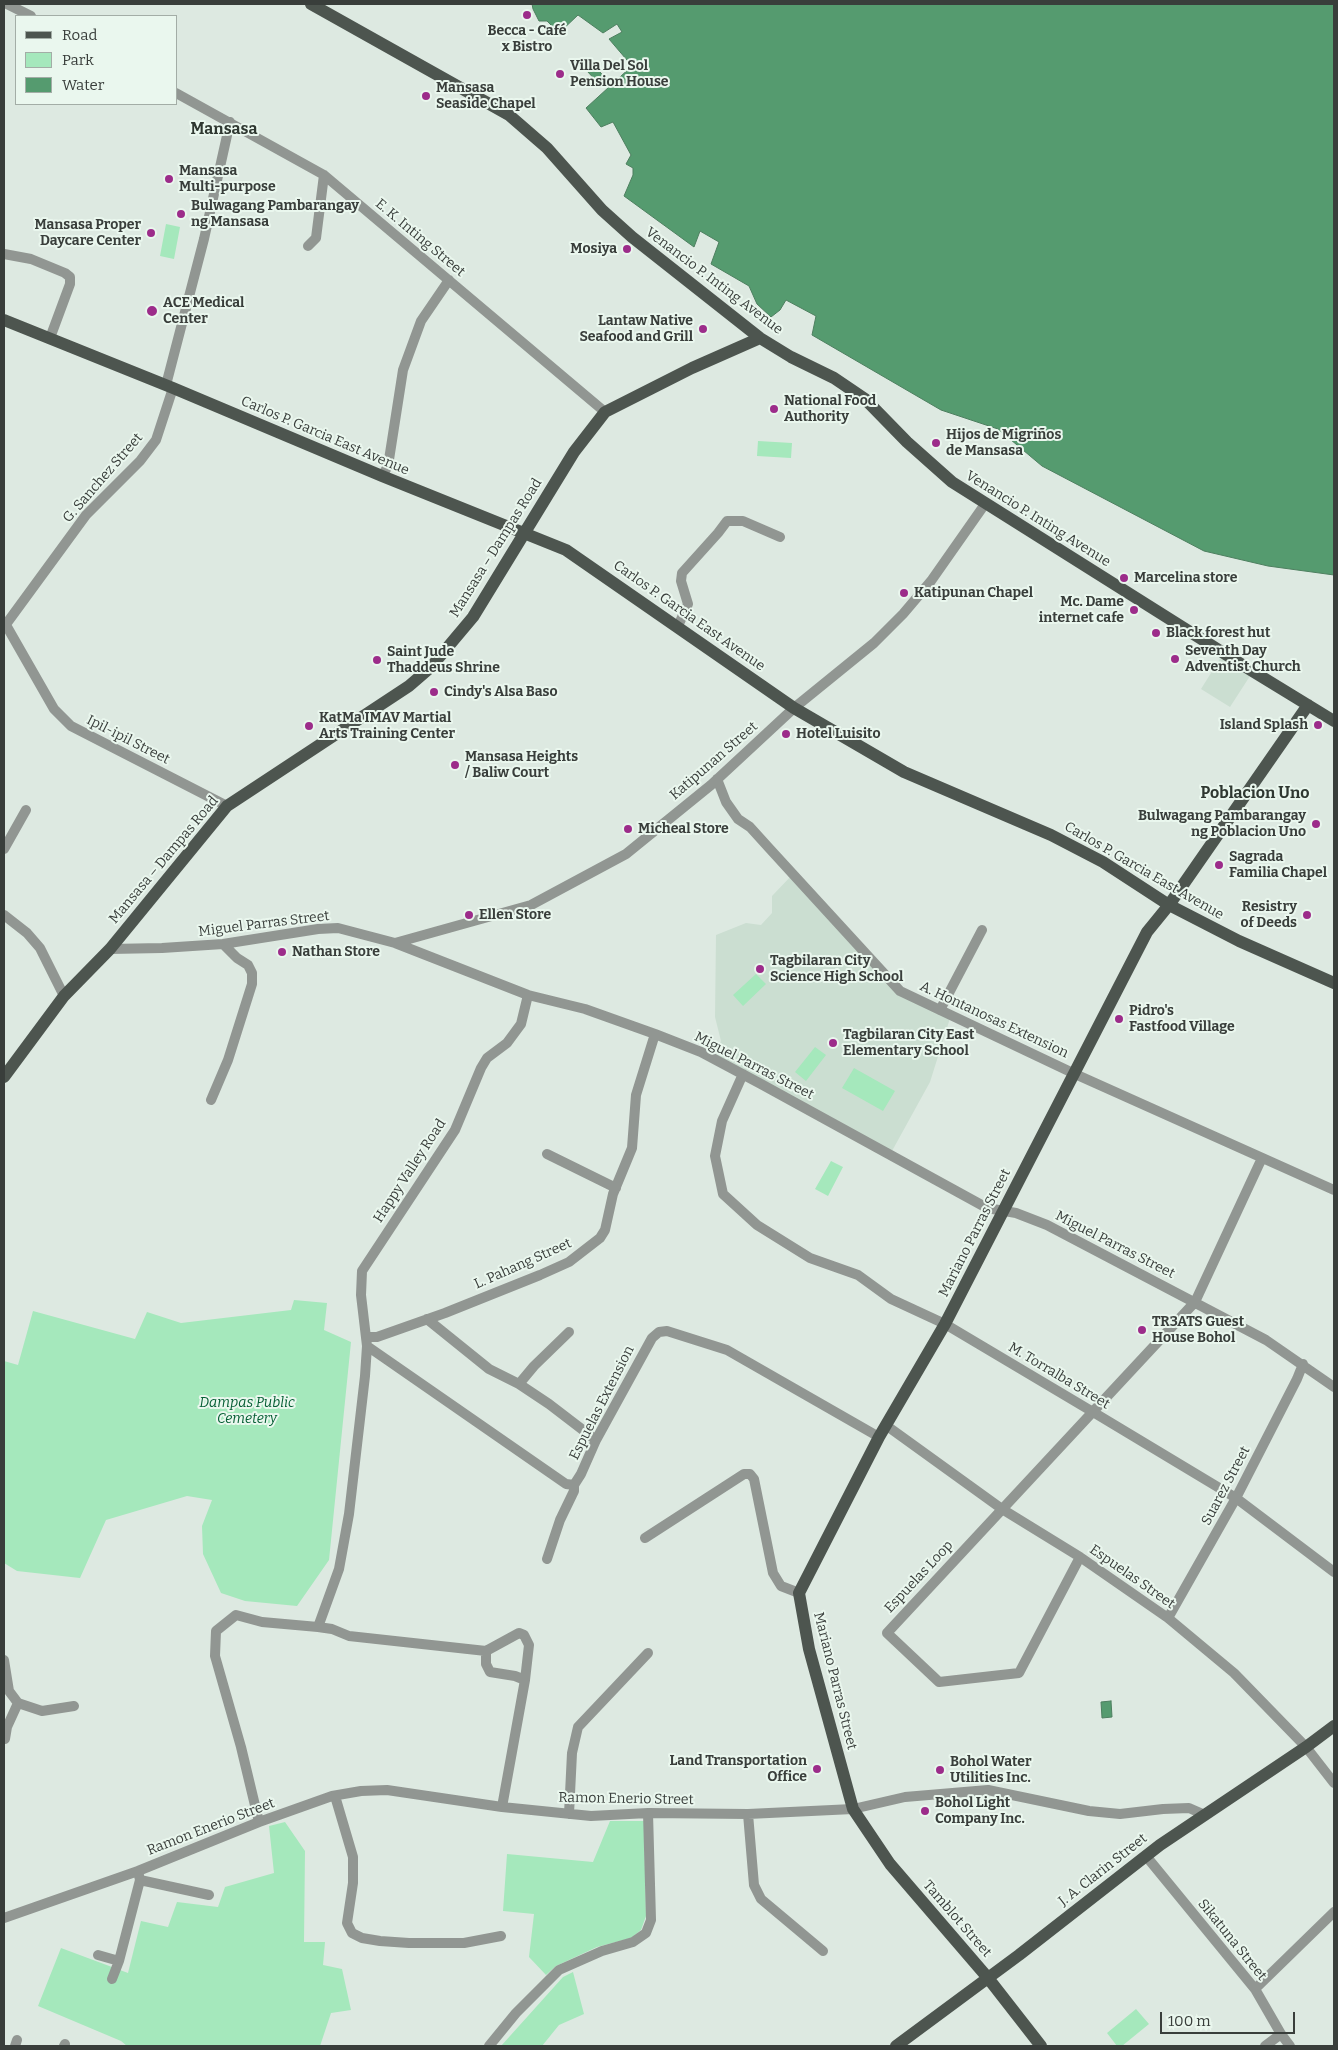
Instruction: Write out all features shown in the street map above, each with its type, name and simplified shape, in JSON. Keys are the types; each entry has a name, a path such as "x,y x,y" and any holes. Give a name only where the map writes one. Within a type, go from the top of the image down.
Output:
{"main road":[{"name":"Venancio P. Inting Avenue","path":"310,4 510,115 547,148 602,210 632,237 760,338 791,357 834,378 866,399 906,442 952,482 1334,721"},
{"name":"Carlos P. Garcia East Avenue","path":"4,320 566,550 794,708 904,772 1051,835 1103,862 1169,905 1239,941 1334,983"},
{"name":"Mansasa – Dampas Road","path":"4,1077 64,996 110,949 227,806 409,686 431,667 473,617 574,452 604,412 692,368 760,338"},
{"name":"Mariano Parras Street","path":"853,1810 809,1648 799,1593 883,1431 945,1324 1076,1074 1147,932 1169,905 1308,705"},
{"name":"J. A. Clarin Street","path":"896,2046 988,1978 1146,1856 1334,1726"},
{"name":"Tamblot Street","path":"853,1810 890,1864 988,1978 1041,2046"}],"street":[{"path":"7,4 29,15"},
{"name":"E. K. Inting Street","path":"178,94 324,175 604,412"},
{"name":"G. Sanchez Street","path":"5,626 86,515 140,460 156,440 170,387 230,122"},
{"path":"308,246 316,238 324,175"},
{"path":"4,254 31,259 65,273 70,278 70,284 50,338"},
{"path":"382,476 388,466 403,370 421,321 448,280"},
{"name":"Katipunan Street","path":"395,943 531,905 626,854 717,779 794,708 874,643 904,614 931,581 985,504"},
{"path":"678,626 688,604 681,581 682,573 718,533 727,520 743,521 780,537"},
{"name":"Ipil-ipil Street","path":"5,626 54,708 72,726 227,806"},
{"name":"A. Hontanosas Extension","path":"717,779 726,802 738,819 750,827 900,991 1076,1074 1334,1190"},
{"path":"4,849 26,810"},
{"path":"4,915 27,933 40,948 64,996"},
{"name":"Miguel Parras Street","path":"110,949 223,944 318,929 338,928 395,943 528,995 585,1010 655,1034 701,1052 871,1142 988,1208 1016,1213 1047,1225 1266,1340 1334,1387"},
{"path":"940,1010 982,930"},
{"path":"211,1100 228,1060 252,984 252,973 248,965 237,958 223,944"},
{"name":"Happy Valley Road","path":"318,1627 338,1569 349,1514 366,1341 361,1295 362,1271 455,1130 487,1058 507,1043 521,1024 528,995"},
{"name":"L. Pahang Street","path":"366,1341 427,1319 569,1262 600,1238 605,1230 616,1188 632,1148 636,1095 655,1034"},
{"name":"M. Torralba Street","path":"743,1074 722,1121 715,1156 723,1194 757,1225 810,1258 858,1275 891,1299 945,1324 1093,1412 1236,1498 1334,1572"},
{"path":"547,1154 616,1188"},
{"path":"1002,1509 1195,1302 1262,1158"},
{"path":"427,1319 489,1369 519,1384 596,1440"},
{"name":"Espuelas Extension","path":"547,1560 560,1520 574,1491 574,1485 596,1440 652,1338 659,1332 667,1331 727,1350 883,1431"},
{"path":"519,1384 534,1366 569,1332"},
{"path":"366,1341 566,1484 574,1485"},
{"name":"Suarez Street","path":"1168,1618 1236,1498 1298,1379 1303,1364"},
{"name":"Espuelas Street","path":"883,1431 1002,1509 1080,1557 1168,1618 1234,1673 1306,1747 1334,1783"},
{"path":"645,1538 744,1474 750,1474 754,1479 773,1573 781,1586 799,1593"},
{"name":"Espuelas Loop","path":"1002,1509 887,1633 939,1682 1019,1673 1080,1557"},
{"path":"258,1822 241,1747 215,1656 216,1630 236,1615 262,1622 332,1629 349,1636 486,1651 520,1633 524,1635 529,1645 525,1680 502,1807"},
{"path":"486,1651 486,1664 490,1672 525,1680"},
{"path":"569,1814 572,1753 578,1727 648,1653"},
{"path":"4,1660 6,1692 18,1703 42,1711 74,1706"},
{"path":"4,1739 7,1727 18,1703"},
{"name":"Ramon Enerio Street","path":"4,1918 139,1875 258,1822 335,1796 361,1791 387,1790 502,1807 591,1816 648,1813 748,1814 853,1810 905,1796 988,1790 1089,1811 1120,1814 1189,1808 1205,1815"},
{"path":"335,1796 353,1857 353,1882 348,1923 352,1933 362,1938 380,1941 418,1943 464,1943 501,1936"},
{"path":"489,2046 516,2013 559,1970 602,1951 633,1942 646,1933 651,1920 648,1813"},
{"path":"748,1814 754,1885 761,1899 823,1951"},
{"name":"Sikatuna Street","path":"1146,1856 1255,1989 1290,2046"},
{"path":"112,1978 119,1961 139,1875 209,1895"},
{"path":"1255,1989 1334,1912"},
{"path":"98,1955 119,1961"},
{"path":"1265,2046 1281,2034"}],"shaded area":[{"path":"1221,657 1250,676 1230,707 1201,689"},
{"name":"Tagbilaran City East Elementary School","path":"793,874 899,992 951,1015 930,1082 892,1151 714,1059 721,1041 715,1017 716,935 746,923 761,925 772,913 772,896"}],"green space":[{"path":"166,224 180,227 174,259 160,256"},
{"path":"758,441 792,443 791,458 757,456"},
{"path":"756,974 766,984 743,1006 733,995"},
{"path":"815,1047 826,1055 806,1081 795,1072"},
{"path":"854,1068 895,1091 883,1111 842,1088"},
{"path":"831,1161 843,1167 828,1196 815,1189"},
{"name":"Dampas Public Cemetery","path":"294,1300 327,1303 324,1330 351,1342 329,1560 297,1606 245,1601 221,1593 203,1554 202,1526 212,1500 187,1496 106,1520 80,1578 17,1571 4,1563 4,1361 18,1365 33,1311 135,1339 147,1312 181,1323 291,1310"},
{"path":"610,1821 644,1821 646,1916 641,1930 631,1938 597,1947 556,1966 546,1975 529,1957 534,1914 503,1911 507,1854 593,1862"},
{"path":"285,1822 305,1851 304,1942 325,1942 323,1965 342,1969 351,2010 331,2013 320,2046 127,2046 121,2041 38,2006 61,1948 128,1973 141,1921 168,1927 177,1902 218,1907 225,1887 274,1873 269,1826"},
{"path":"573,1972 584,2014 559,2025 542,2046 501,2046 563,1977"},
{"path":"1136,2009 1149,2024 1122,2046 1117,2046 1107,2033"}],"water":[{"path":"532,4 1334,4 1334,575 1268,566 1204,551 1042,466 998,429 941,410 812,335 816,316 786,300 780,310 771,317 757,304 749,286 711,264 719,242 700,231 694,247 624,196 633,175 633,168 626,164 631,155 613,122 601,127 586,108 632,66 609,39 622,32 617,24 603,33 578,15 559,33 547,21 539,21"},
{"path":"594,65 606,79 600,85 587,71"},
{"path":"1111,1701 1112,1717 1102,1718 1101,1702"}],"place":[{"name":"Becca - Café x Bistro","path":"527,15"},
{"name":"Villa Del Sol Pension House","path":"560,74"},
{"name":"Mansasa Seaside Chapel","path":"426,96"},
{"name":"Mansasa Multi-purpose","path":"169,179"},
{"name":"Bulwagang Pambarangay ng Mansasa","path":"181,214"},
{"name":"Mansasa Proper Daycare Center","path":"151,233"},
{"name":"Mosiya","path":"627,249"},
{"name":"ACE Medical Center","path":"152,311"},
{"name":"Lantaw Native Seafood and Grill","path":"703,329"},
{"name":"National Food Authority","path":"774,409"},
{"name":"Hijos de Migriños de Mansasa","path":"936,443"},
{"name":"Marcelina store","path":"1124,578"},
{"name":"Katipunan Chapel","path":"904,593"},
{"name":"Mc. Dame internet cafe","path":"1134,610"},
{"name":"Black forest hut","path":"1156,633"},
{"name":"Seventh Day Adventist Church","path":"1175,659"},
{"name":"Saint Jude Thaddeus Shrine","path":"377,660"},
{"name":"Cindy's Alsa Baso","path":"434,692"},
{"name":"Island Splash","path":"1318,725"},
{"name":"KatMa IMAV Martial Arts Training Center","path":"309,726"},
{"name":"Hotel Luisito","path":"786,734"},
{"name":"Mansasa Heights / Baliw Court","path":"455,765"},
{"name":"Bulwagang Pambarangay ng Poblacion Uno","path":"1316,824"},
{"name":"Micheal Store","path":"628,829"},
{"name":"Sagrada Familia Chapel","path":"1219,865"},
{"name":"Ellen Store","path":"469,915"},
{"name":"Resistry of Deeds","path":"1307,915"},
{"name":"Nathan Store","path":"282,952"},
{"name":"Tagbilaran City Science High School","path":"760,969"},
{"name":"Pidro's Fastfood Village","path":"1119,1019"},
{"name":"Tagbilaran City East Elementary School","path":"833,1043"},
{"name":"TR3ATS Guest House Bohol","path":"1142,1330"},
{"name":"Land Transportation Office","path":"817,1769"},
{"name":"Bohol Water Utilities Inc.","path":"940,1770"},
{"name":"Bohol Light Company Inc.","path":"925,1811"}],"district":[{"name":"Mansasa","path":"224,130"},
{"name":"Poblacion Uno","path":"1255,794"}]}
